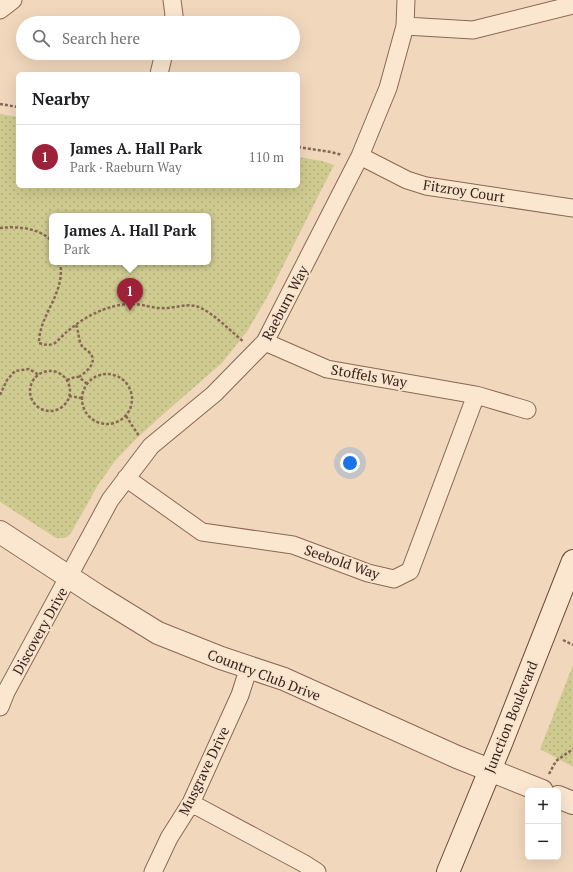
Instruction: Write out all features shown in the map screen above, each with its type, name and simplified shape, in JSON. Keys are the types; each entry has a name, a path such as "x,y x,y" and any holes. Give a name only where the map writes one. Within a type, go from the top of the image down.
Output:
{"street":[{"path":"0,10 13,0"},
{"path":"172,0 174,16"},
{"name":"Raeburn Way","path":"69,577 110,500 150,448 214,394 261,347 360,156 388,88 404,26 406,0"},
{"path":"404,26 473,30 573,5"},
{"path":"159,72 162,60"},
{"name":"Fitzroy Court","path":"360,156 407,180 426,186 573,208"},
{"name":"Stoffels Way","path":"261,347 327,369 476,395 527,410"},
{"name":"Seebold Way","path":"126,478 202,532 293,545 368,573 394,579 410,571 476,395"},
{"name":"Country Club Drive","path":"0,532 158,633 221,658 284,679 457,757 535,788"},
{"name":"Junction Boulevard","path":"448,872 502,741 573,561"},
{"name":"Discovery Drive","path":"0,707 6,692 69,577"},
{"name":"Musgrave Drive","path":"153,872 169,838 191,803 240,695 249,667"},
{"name":"Country Club Drive","path":"561,798 573,803"},
{"path":"191,803 317,872"}],"path":[{"path":"0,104 16,107"},
{"path":"300,148 331,152 340,155 360,156"},
{"path":"0,228 9,227 29,230 41,233 49,239"},
{"path":"60,265 58,289 53,303 41,326 39,333 40,343 51,345 55,343 76,324 97,312 112,306 120,304 144,304 164,308 185,305 199,307 209,312 261,347"},
{"path":"66,380 79,377 90,367 94,360 93,356 81,345 76,324"},
{"path":"0,395 7,380 15,371 29,369 39,375"},
{"path":"45,372 55,372 60,374 66,380 69,387 69,396 66,403 57,410 52,411 41,409 33,402 30,391 32,381 39,375 45,372"},
{"path":"102,374 113,375 122,379 128,386 132,396 131,406 126,416 110,425 95,422 87,416 82,406 81,398 83,390 87,384 93,378 102,374"},
{"path":"79,377 87,384"},
{"path":"69,396 81,398"},
{"path":"126,416 150,448"},
{"path":"548,788 556,761 573,749"}],"shaded area":[{"path":"0,114 16,117 16,188 300,188 300,157 322,161 334,165 270,292 248,330 222,363 160,417 115,461 98,485 71,533 65,538 56,538 0,502"},
{"path":"573,665 573,767 540,749"}],"place":[{"name":"James A. Hall Park","path":"130,311"}]}
